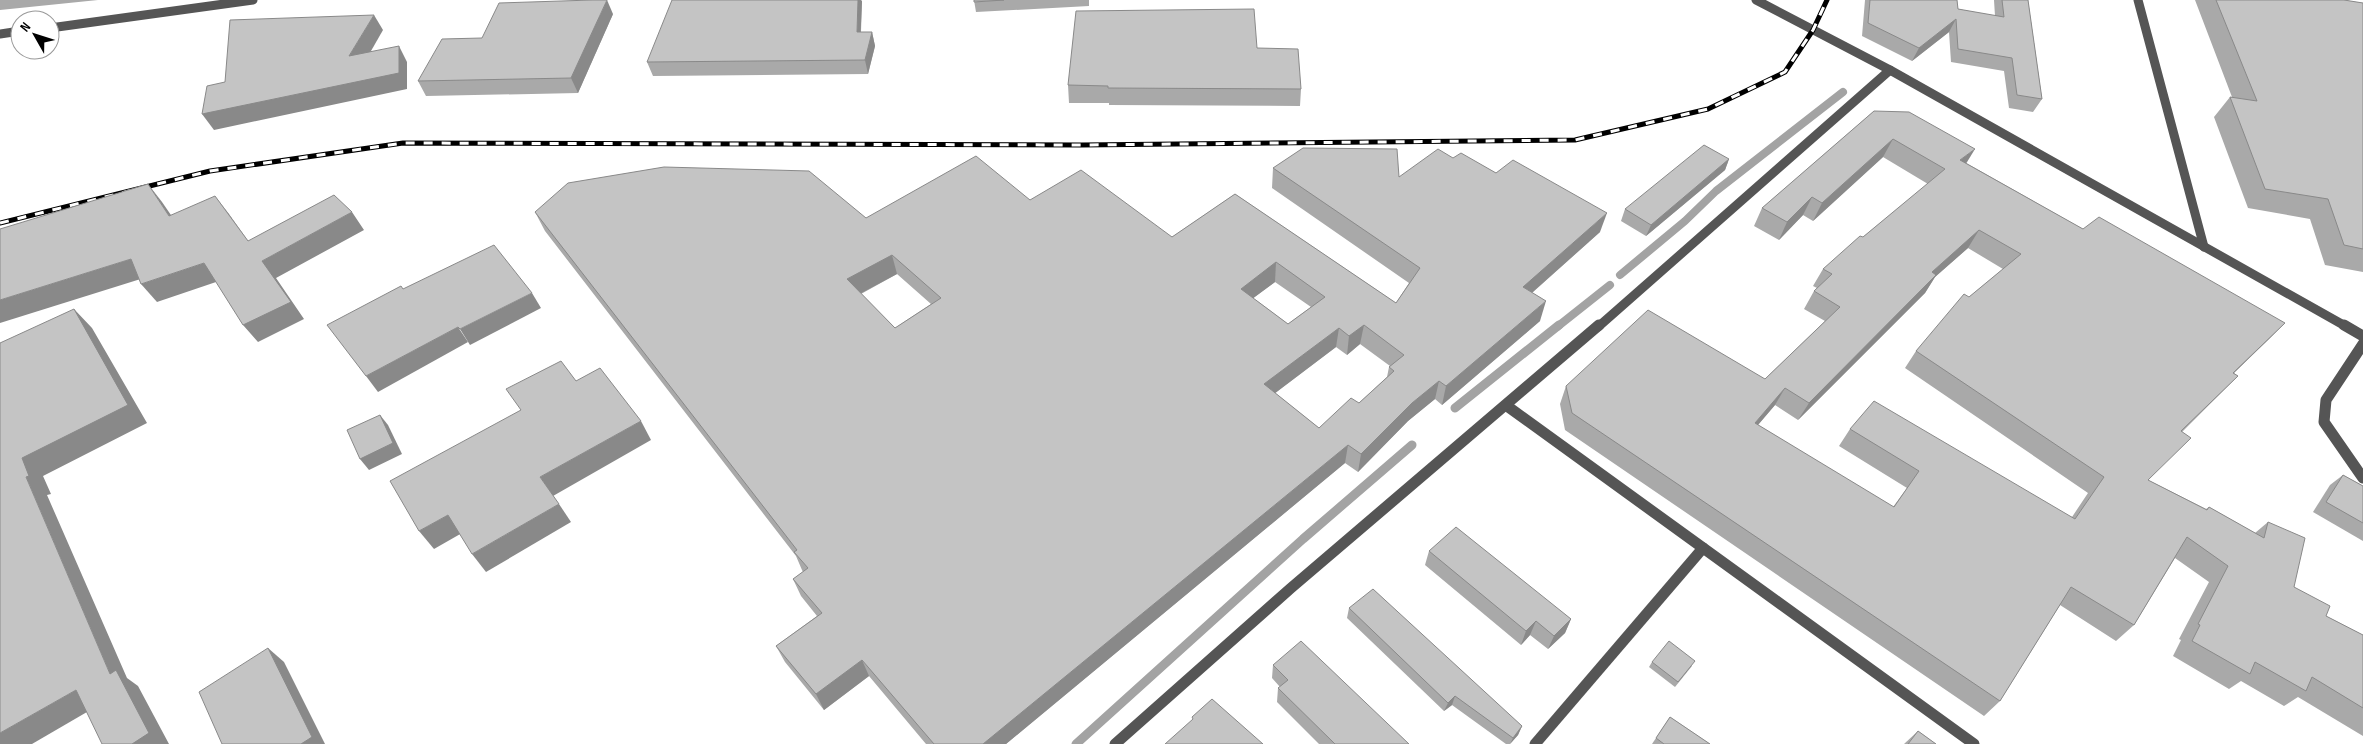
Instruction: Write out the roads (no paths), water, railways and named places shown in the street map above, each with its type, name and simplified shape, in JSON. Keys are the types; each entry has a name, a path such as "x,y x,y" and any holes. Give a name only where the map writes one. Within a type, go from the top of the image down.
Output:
{"street":[{"path":"60,27 253,0"},
{"path":"1756,0 1890,70 2363,336"},
{"path":"2138,0 2204,247"},
{"path":"1114,744 1291,588 1506,406 1890,70"},
{"path":"2363,344 2326,400 2324,422 2363,478"},
{"path":"1506,406 1974,744"},
{"path":"1535,744 1703,548"}],"waterway":[{"path":"1620,275 1685,221 1716,191 1843,92"},
{"path":"1557,327 1610,285"},
{"path":"1455,408 1559,325"},
{"path":"1076,744 1303,539 1412,445"}],"railway":[{"path":"0,223 210,171 403,143 1081,145 1575,140 1708,109 1785,72 1813,30 1827,0"}]}
